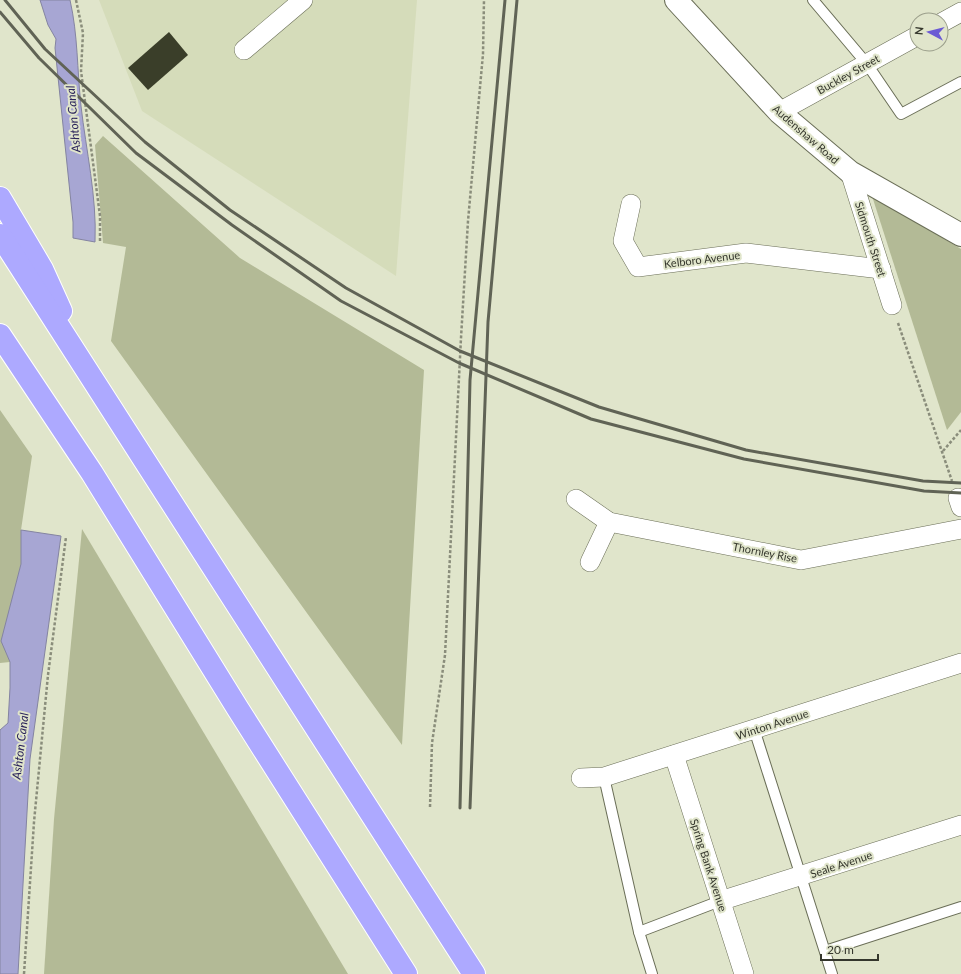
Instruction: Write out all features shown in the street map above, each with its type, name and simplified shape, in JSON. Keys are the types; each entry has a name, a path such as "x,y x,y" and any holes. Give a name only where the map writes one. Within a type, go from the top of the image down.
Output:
{"highway":[{"path":"0,198 42,269 95,385"},
{"path":"0,235 474,974"},
{"path":"2,339 92,474 242,716 406,974"}],"main road":[{"name":"Audenshaw Road","path":"676,0 779,112 850,172 961,235"}],"street":[{"path":"244,50 303,0"},
{"path":"949,19 961,12"},
{"name":"Buckley Street","path":"779,112 909,40"},
{"name":"Sidmouth Street","path":"850,172 892,305"},
{"name":"Kelboro Avenue","path":"631,204 623,241 638,267 746,253 880,269"},
{"name":"Thornley Rise","path":"576,499 609,522 801,560 961,529"},
{"path":"590,562 609,522"},
{"name":"Winton Avenue","path":"581,778 604,777 961,663"},
{"name":"Spring Bank Avenue","path":"674,755 744,974"},
{"name":"Seale Avenue","path":"720,901 961,825"}],"lane":[{"path":"813,0 867,64 901,114 961,82"},
{"path":"754,729 832,974"},
{"path":"604,777 639,932 652,974"},
{"path":"639,932 720,901"},
{"path":"825,951 961,907"}],"path":[{"path":"76,0 83,33 81,71 100,216 100,242"},
{"path":"430,807 432,743 445,655 461,338 468,221 483,54 484,0"},
{"path":"892,305 960,503"},
{"path":"943,452 961,430"},
{"path":"24,974 34,822 47,683 66,536"}],"shaded area":[{"path":"99,0 417,0 396,276 142,111"},
{"path":"103,136 240,258 424,370 402,745 111,341 126,247 103,243 95,145"},
{"path":"872,196 961,249 961,412 947,430"},
{"path":"0,410 32,456 21,530 21,564 14,594 6,652 10,662 0,663"},
{"path":"82,529 348,974 44,974 54,819"}],"water":[{"name":"Ashton Canal","path":"40,0 70,0 73,13 81,106 93,191 95,242 73,238 73,222 55,48 56,39 48,25"},
{"name":"Ashton Canal","path":"21,530 61,536 30,759 18,974 0,974 0,730 8,723 10,688 10,662 1,641 21,564"}],"building":[{"path":"169,32 188,55 148,90 128,68"}],"railway":[{"path":"5,0 45,49 145,142 230,210 346,288 460,351 599,407 746,450 923,481 961,483"},
{"path":"460,808 470,380 505,0"},
{"path":"470,808 488,322 517,0"},
{"path":"0,12 39,58 136,153 232,225 341,301 459,363 591,419 744,459 924,491 961,493"}]}
